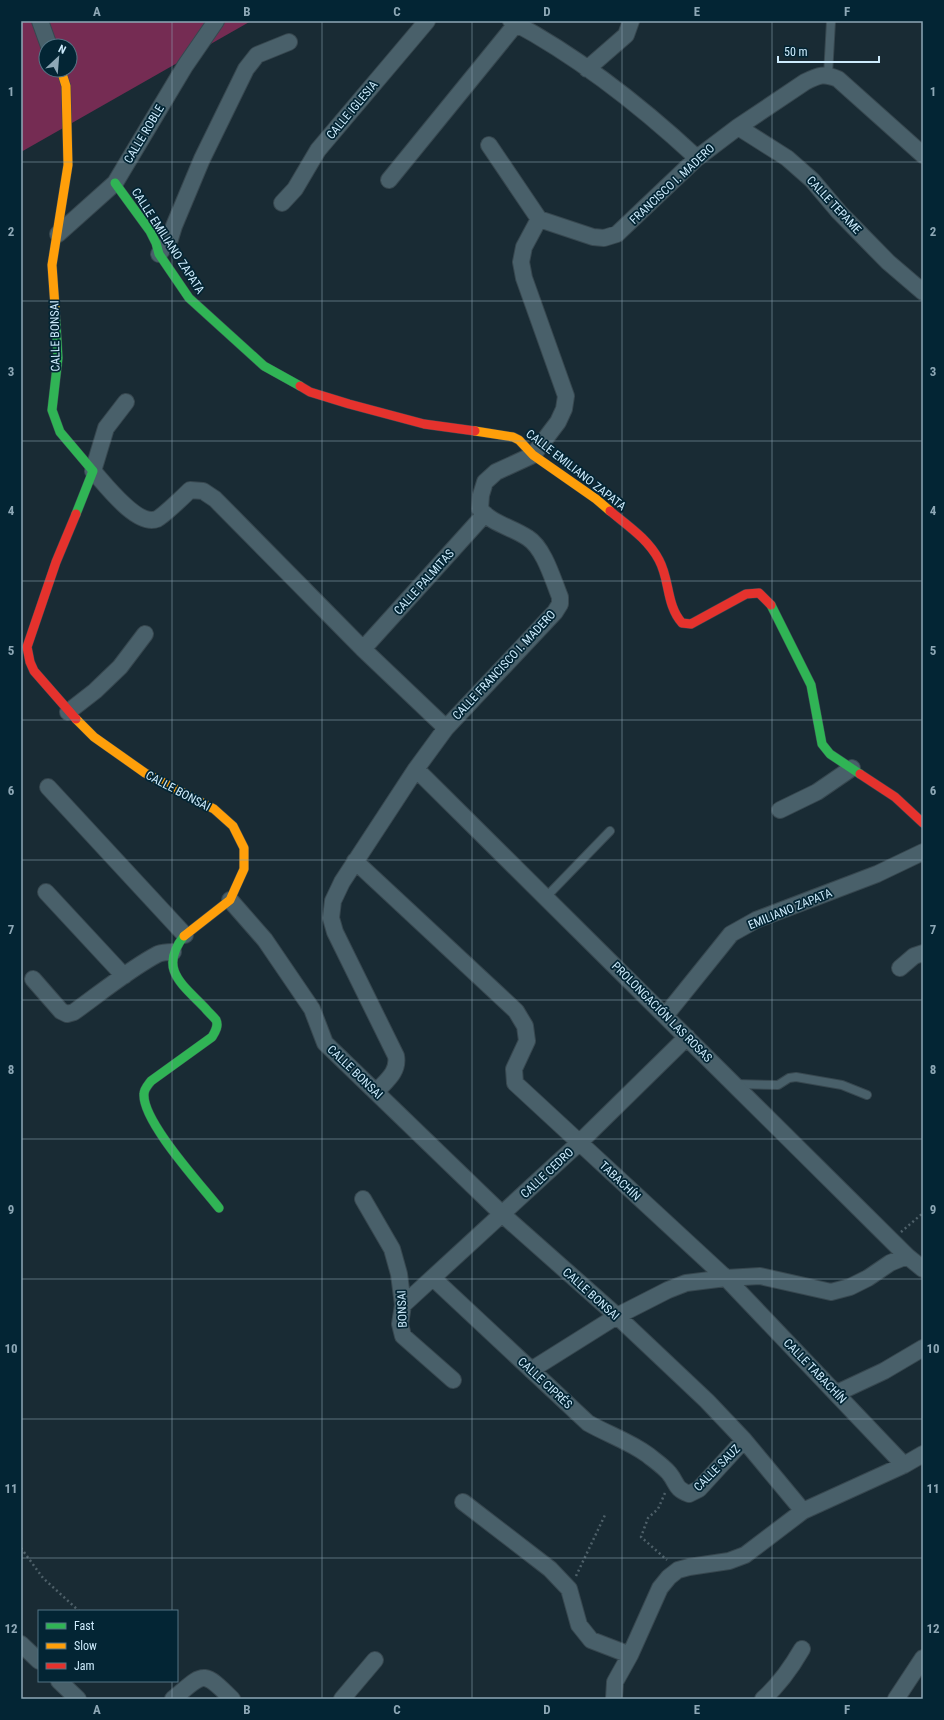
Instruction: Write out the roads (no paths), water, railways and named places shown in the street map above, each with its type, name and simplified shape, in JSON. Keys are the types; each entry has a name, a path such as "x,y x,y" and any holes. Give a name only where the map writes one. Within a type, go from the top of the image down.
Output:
{"street":[{"path":"40,21 46,38"},
{"name":"CALLE ROBLE","path":"58,234 115,182 185,66 216,21"},
{"name":"CALLE IGLESIA","path":"282,203 295,189 318,150 427,21"},
{"path":"587,69 623,38 631,21"},
{"path":"389,180 520,23 587,69 648,114 697,158"},
{"path":"159,254 170,239 202,159 246,69 257,55 289,42"},
{"path":"828,75 838,79 923,155"},
{"name":"FRANCISCO I. MADERO","path":"539,219 593,237 604,238 617,234 697,158 738,127 805,82 817,76 828,75"},
{"name":"CALLE BONSAI","path":"64,78 66,86 68,165 52,265 58,358 52,410 60,432 93,471 56,562 27,647 25,659 68,712 94,737 145,773 214,809 233,826 244,848 244,869 230,900 265,940 312,1010 325,1043 502,1214 617,1316 707,1401 744,1440 803,1511"},
{"name":"CALLE TEPAME","path":"738,127 787,158 812,180 839,212 877,251 923,292"},
{"path":"485,514 480,509 481,495 485,482 496,472 533,455 558,422 564,409 566,396 524,278 520,262 524,247 539,219 489,145"},
{"name":"CALLE EMILIANO ZAPATA","path":"115,182 150,231 156,243 159,254 189,298 264,366 286,380 310,392 349,404 424,424 513,437 519,440 533,455 596,499 645,540 660,561 674,615 682,623 691,624 746,594 759,593 769,602 812,685 822,744 830,754 895,797 923,823"},
{"path":"126,402 106,428 93,471 130,511 144,520 157,519 190,490 203,491 215,499 364,649 446,728"},
{"name":"CALLE PALMITAS","path":"364,649 485,514"},
{"name":"CALLE FRANCISCO I. MADERO","path":"376,1092 396,1070 398,1062 335,932 331,918 333,901 355,860 416,769 446,728 550,617 560,604 560,597 537,545 528,538 485,514"},
{"path":"68,712 95,691 120,667 145,634"},
{"path":"780,810 817,792 852,768"},
{"name":"PROLONGACIÓN LAS ROSAS","path":"416,769 907,1256 923,1269"},
{"path":"48,787 185,935"},
{"name":"EMILIANO ZAPATA","path":"665,1016 731,934 756,920 878,874 923,852"},
{"name":"TABACHÍN","path":"355,860 516,1011 525,1026 527,1041 514,1069 516,1083 726,1278"},
{"path":"46,892 124,976"},
{"path":"219,1208 155,1127 148,1114 145,1089 151,1081 212,1037 217,1028 216,1020 177,979 172,966 173,952 185,935 230,900"},
{"path":"33,979 61,1011 67,1014 74,1012 124,976 158,954 173,952"},
{"path":"900,968 914,956 923,953"},
{"name":"CALLE CEDRO","path":"403,1305 579,1143 687,1037"},
{"name":"BONSAI","path":"363,1199 392,1248 399,1274 403,1305 400,1324 404,1336 454,1380"},
{"path":"531,1370 617,1316 668,1290 686,1283 726,1278 760,1276 831,1292 850,1287 868,1278 890,1263 907,1256"},
{"name":"CALLE CIPRÉS","path":"433,1278 588,1423 602,1431 624,1440 647,1454 669,1473 679,1490 689,1494"},
{"name":"CALLE TABACHÍN","path":"726,1278 904,1465"},
{"path":"837,1393 884,1371 923,1348"},
{"name":"CALLE SAUZ","path":"689,1494 699,1489 744,1440"},
{"path":"614,1699 615,1682 630,1655 660,1588 669,1577 678,1570 729,1561 745,1555 803,1511 904,1465 923,1454"},
{"path":"463,1502 550,1569 569,1589 579,1625 591,1640 630,1655"},
{"path":"21,1644 38,1660"},
{"path":"763,1699 776,1688 802,1649"},
{"path":"896,1699 923,1658"},
{"path":"342,1699 375,1660"},
{"path":"173,1699 198,1678 213,1680 232,1699"},
{"path":"60,1682 78,1699"}],"lane":[{"path":"828,75 831,21"},
{"path":"546,897 610,831"},
{"path":"734,1084 778,1085 789,1078 796,1077 842,1085 867,1095"}]}
